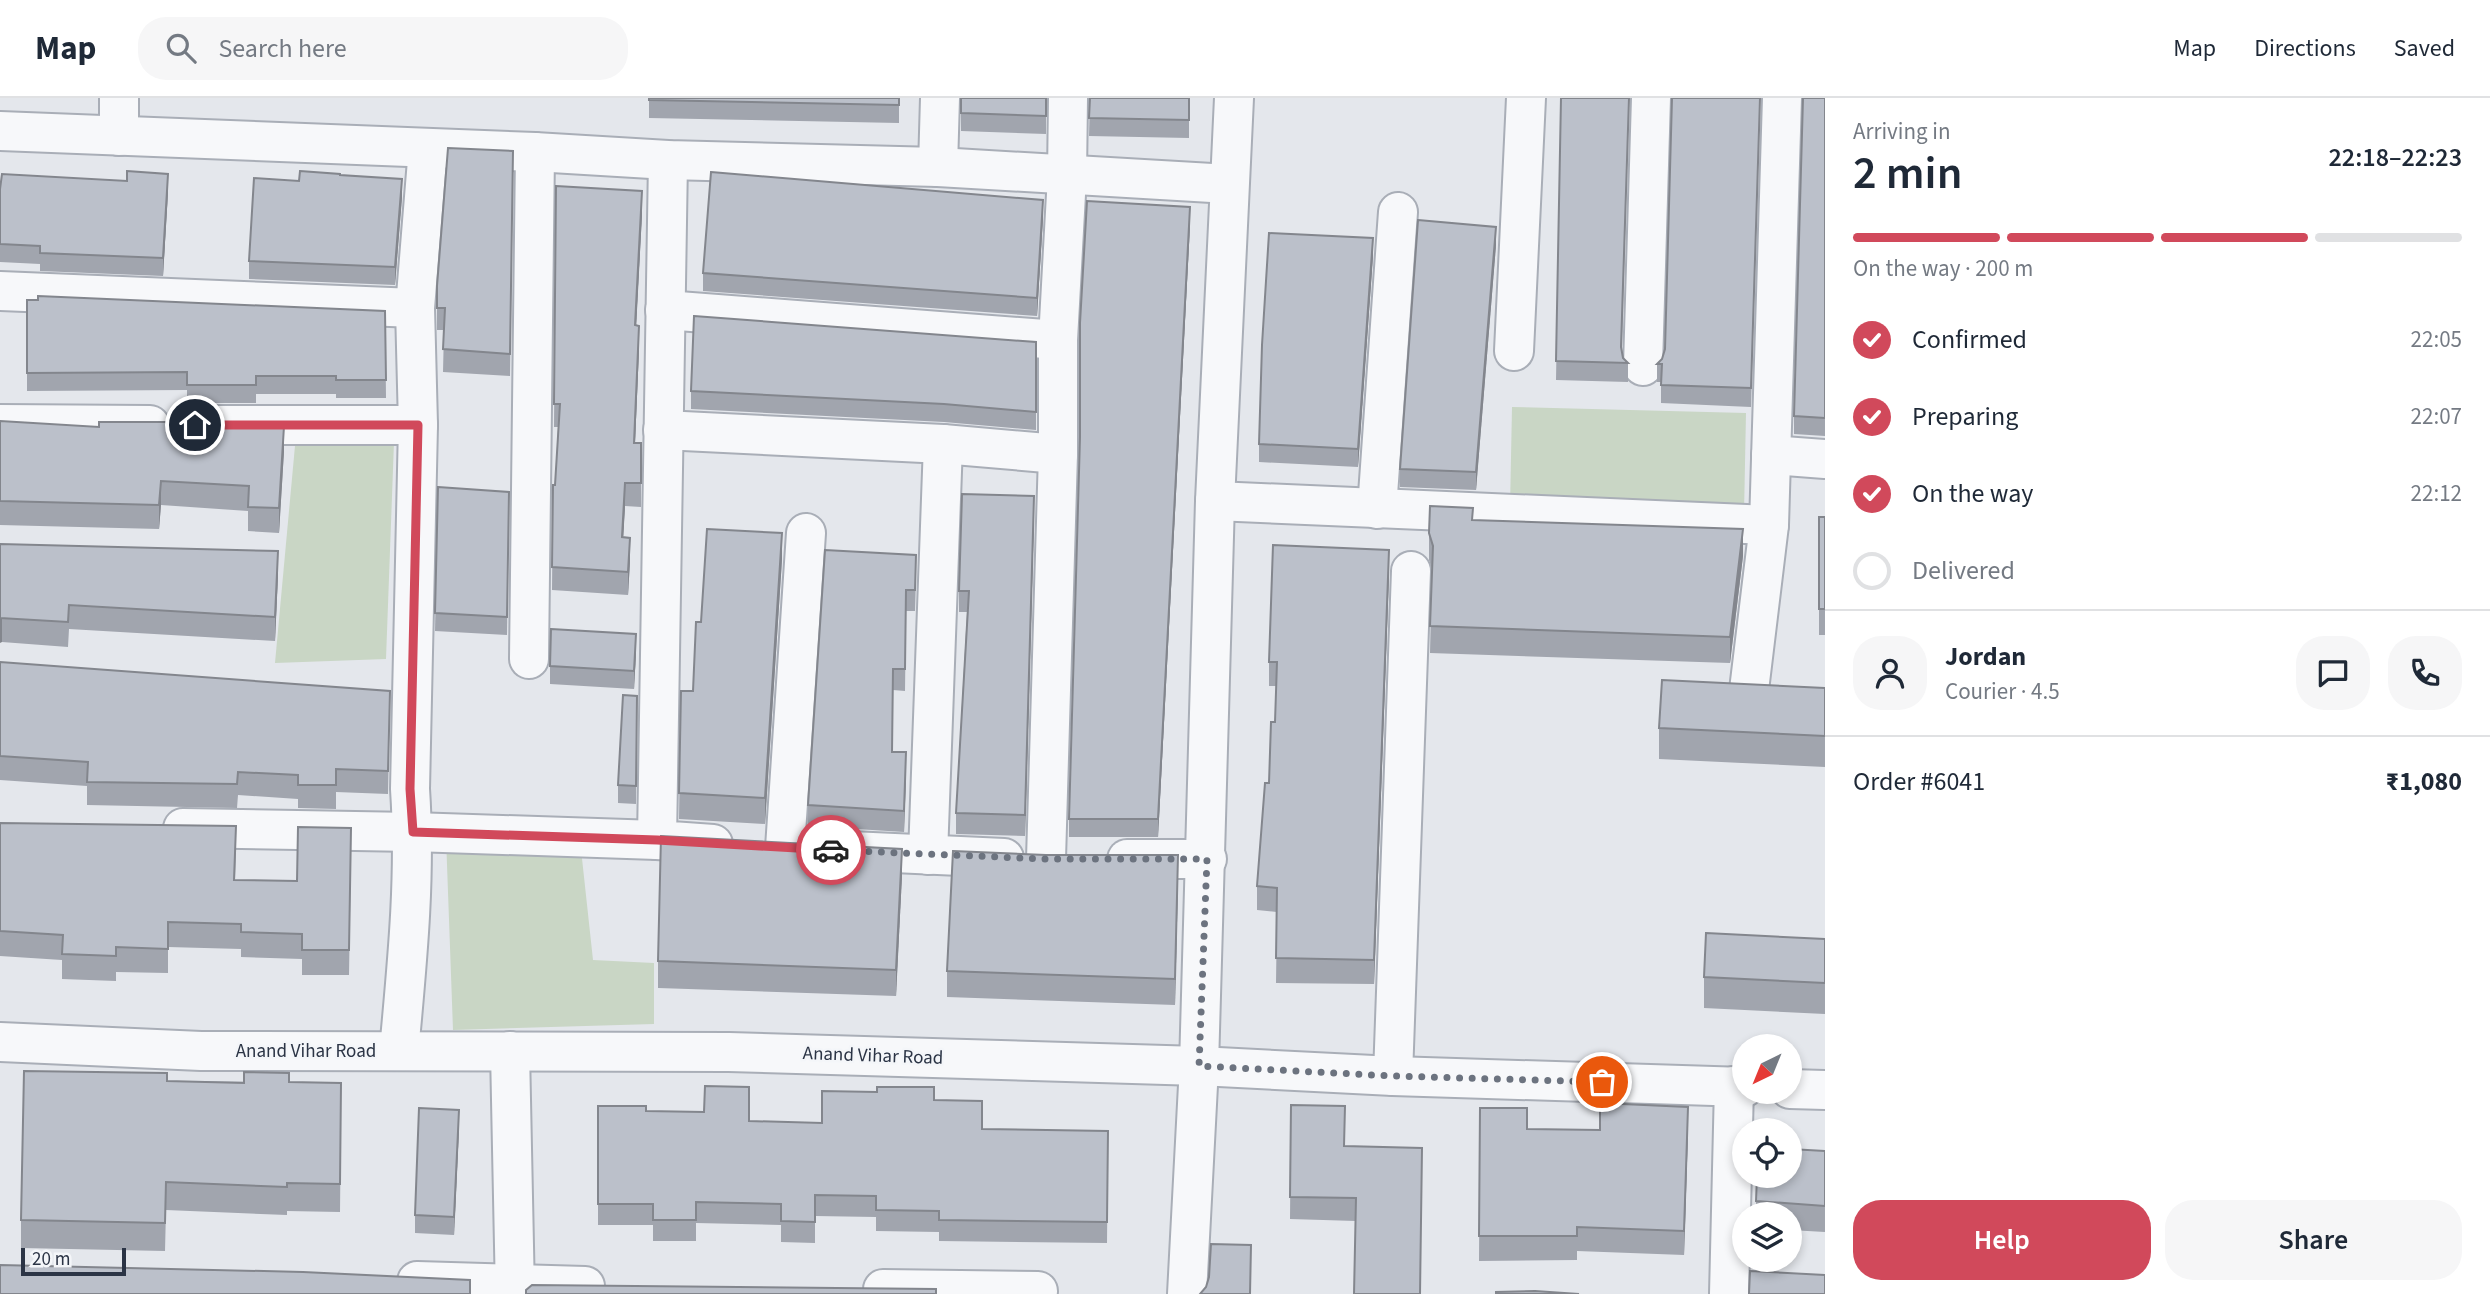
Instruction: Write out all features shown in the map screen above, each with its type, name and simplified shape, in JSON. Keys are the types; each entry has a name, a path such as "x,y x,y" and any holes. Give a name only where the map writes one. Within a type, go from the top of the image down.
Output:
{"street":[{"path":"119,136 120,98"},
{"path":"938,167 940,98"},
{"path":"1046,859 1058,454 1058,340 1067,176 1068,98"},
{"path":"1187,1294 1207,859 1215,501 1234,98"},
{"path":"1514,351 1525,98"},
{"path":"1643,366 1651,98"},
{"path":"1749,690 1769,526 1782,98"},
{"path":"0,131 535,152 668,160 938,167 1229,184"},
{"path":"399,1051 410,929 413,832 410,789 418,425 415,308 428,148"},
{"path":"529,659 535,152"},
{"path":"657,840 668,160"},
{"path":"1377,509 1398,212"},
{"path":"0,291 415,308"},
{"path":"666,310 1058,340"},
{"path":"0,424 418,425"},
{"path":"663,430 943,444 1058,454"},
{"path":"928,855 943,444"},
{"path":"1771,455 1825,459"},
{"path":"1215,501 1769,526"},
{"path":"785,848 806,533"},
{"path":"1393,1076 1411,571"},
{"path":"374,691 413,694"},
{"path":"151,828 413,832 657,840 1046,859 1207,859"},
{"name":"Anand Vihar Road","path":"0,1042 201,1051 729,1052 1732,1086"},
{"path":"510,1051 516,1289"},
{"path":"1802,1089 1825,1090"},
{"path":"1729,1294 1738,1104"},
{"path":"383,1279 516,1289 626,1286"},
{"path":"846,1289 1038,1291"}],"green space":[{"path":"1512,407 1746,413 1744,514 1510,508"},
{"path":"296,435 394,442 386,659 275,663"},
{"path":"446,837 580,840 593,960 654,963 654,1024 453,1030"}],"building":[{"path":"899,98 899,105 649,100"},
{"path":"961,98 1046,98 1046,116 961,113"},
{"path":"1090,98 1189,98 1189,120 1089,118"},
{"path":"1561,98 1629,98 1621,347 1623,358 1628,363 1556,361"},
{"path":"1672,98 1760,98 1751,388 1661,385 1662,364 1657,364 1665,349"},
{"path":"1803,98 1825,98 1825,418 1794,416"},
{"path":"448,148 513,151 510,354 443,349 445,308 437,308 437,286"},
{"path":"127,171 168,174 163,258 40,253 40,246 0,244 2,174 127,181"},
{"path":"300,171 402,179 395,267 249,261 254,178 299,181"},
{"path":"711,172 1043,200 1037,298 703,273"},
{"path":"556,186 642,191 635,325 639,326 634,443 641,443 641,483 625,483 622,537 630,538 628,572 552,567 553,485 560,404 554,404"},
{"path":"1087,201 1190,207 1158,819 1069,819 1080,437 1080,323"},
{"path":"1418,220 1496,227 1476,472 1400,469"},
{"path":"1269,233 1373,238 1358,449 1259,444"},
{"path":"38,296 385,311 386,380 336,380 336,376 256,376 256,385 187,385 187,372 27,373 27,300 38,300"},
{"path":"694,316 1036,342 1036,412 944,404 691,391"},
{"path":"0,421 99,427 99,422 256,422 284,426 279,508 248,507 249,486 161,481 159,505 0,501"},
{"path":"438,487 509,492 507,617 435,613"},
{"path":"962,494 1034,496 1025,815 956,813 969,591 959,591"},
{"path":"1430,506 1473,508 1472,520 1743,529 1730,637 1430,626 1433,546 1429,533"},
{"path":"1819,517 1825,517 1825,609 1819,609"},
{"path":"707,529 782,533 765,798 679,793 681,691 693,691 696,622 701,622"},
{"path":"0,544 278,551 275,617 69,605 68,622 0,618"},
{"path":"1273,545 1389,550 1374,960 1276,958 1277,888 1257,886 1265,783 1269,783 1271,722 1275,722 1277,662 1269,662"},
{"path":"825,550 916,555 915,590 906,590 905,669 893,669 892,752 906,752 904,811 808,805"},
{"path":"551,629 636,634 634,671 550,666"},
{"path":"0,662 390,691 388,771 336,769 336,785 298,785 298,775 238,772 237,784 87,782 88,762 0,756"},
{"path":"1662,680 1825,688 1825,736 1659,728"},
{"path":"623,695 637,696 636,786 618,785"},
{"path":"0,823 236,826 234,880 297,881 298,827 351,828 349,950 302,950 302,934 241,932 241,924 168,922 168,949 116,947 116,956 62,954 63,935 0,931"},
{"path":"661,836 902,849 896,970 658,961"},
{"path":"953,851 1046,855 1178,855 1175,979 947,971"},
{"path":"1706,933 1825,939 1825,983 1704,977"},
{"path":"24,1071 167,1073 167,1081 244,1083 244,1072 289,1073 289,1082 341,1083 340,1184 287,1183 287,1187 166,1182 165,1223 21,1220"},
{"path":"705,1086 749,1087 749,1121 822,1123 822,1091 877,1092 877,1087 934,1087 934,1100 982,1101 982,1129 1108,1131 1107,1222 939,1220 939,1211 876,1210 876,1196 815,1195 815,1222 781,1221 781,1204 696,1202 696,1220 653,1220 653,1204 598,1204 598,1106 646,1106 646,1111 704,1112"},
{"path":"1600,1103 1688,1107 1684,1231 1577,1227 1577,1236 1479,1236 1480,1108 1527,1108 1527,1129 1600,1130"},
{"path":"1291,1105 1345,1106 1344,1146 1422,1148 1420,1294 1354,1294 1356,1198 1290,1197"},
{"path":"419,1108 459,1110 454,1217 415,1215"},
{"path":"1802,1150 1825,1151 1825,1206 1802,1204 1802,1202 1756,1201 1757,1188 1802,1188"},
{"path":"1211,1244 1251,1245 1250,1294 1200,1294 1209,1277"},
{"path":"0,1265 303,1272 470,1280 470,1294 0,1294"},
{"path":"1750,1272 1825,1275 1825,1294 1749,1294"},
{"path":"532,1285 936,1289 936,1294 526,1294 526,1290"},
{"path":"1535,1291 1579,1294 1496,1294"}],"way so far":[{"path":"831,850 1046,859 1207,859 1199,1066 1393,1076 1602,1082"}],"route":[{"path":"195,425 418,425 410,789 413,832 591,837 831,850"}]}
